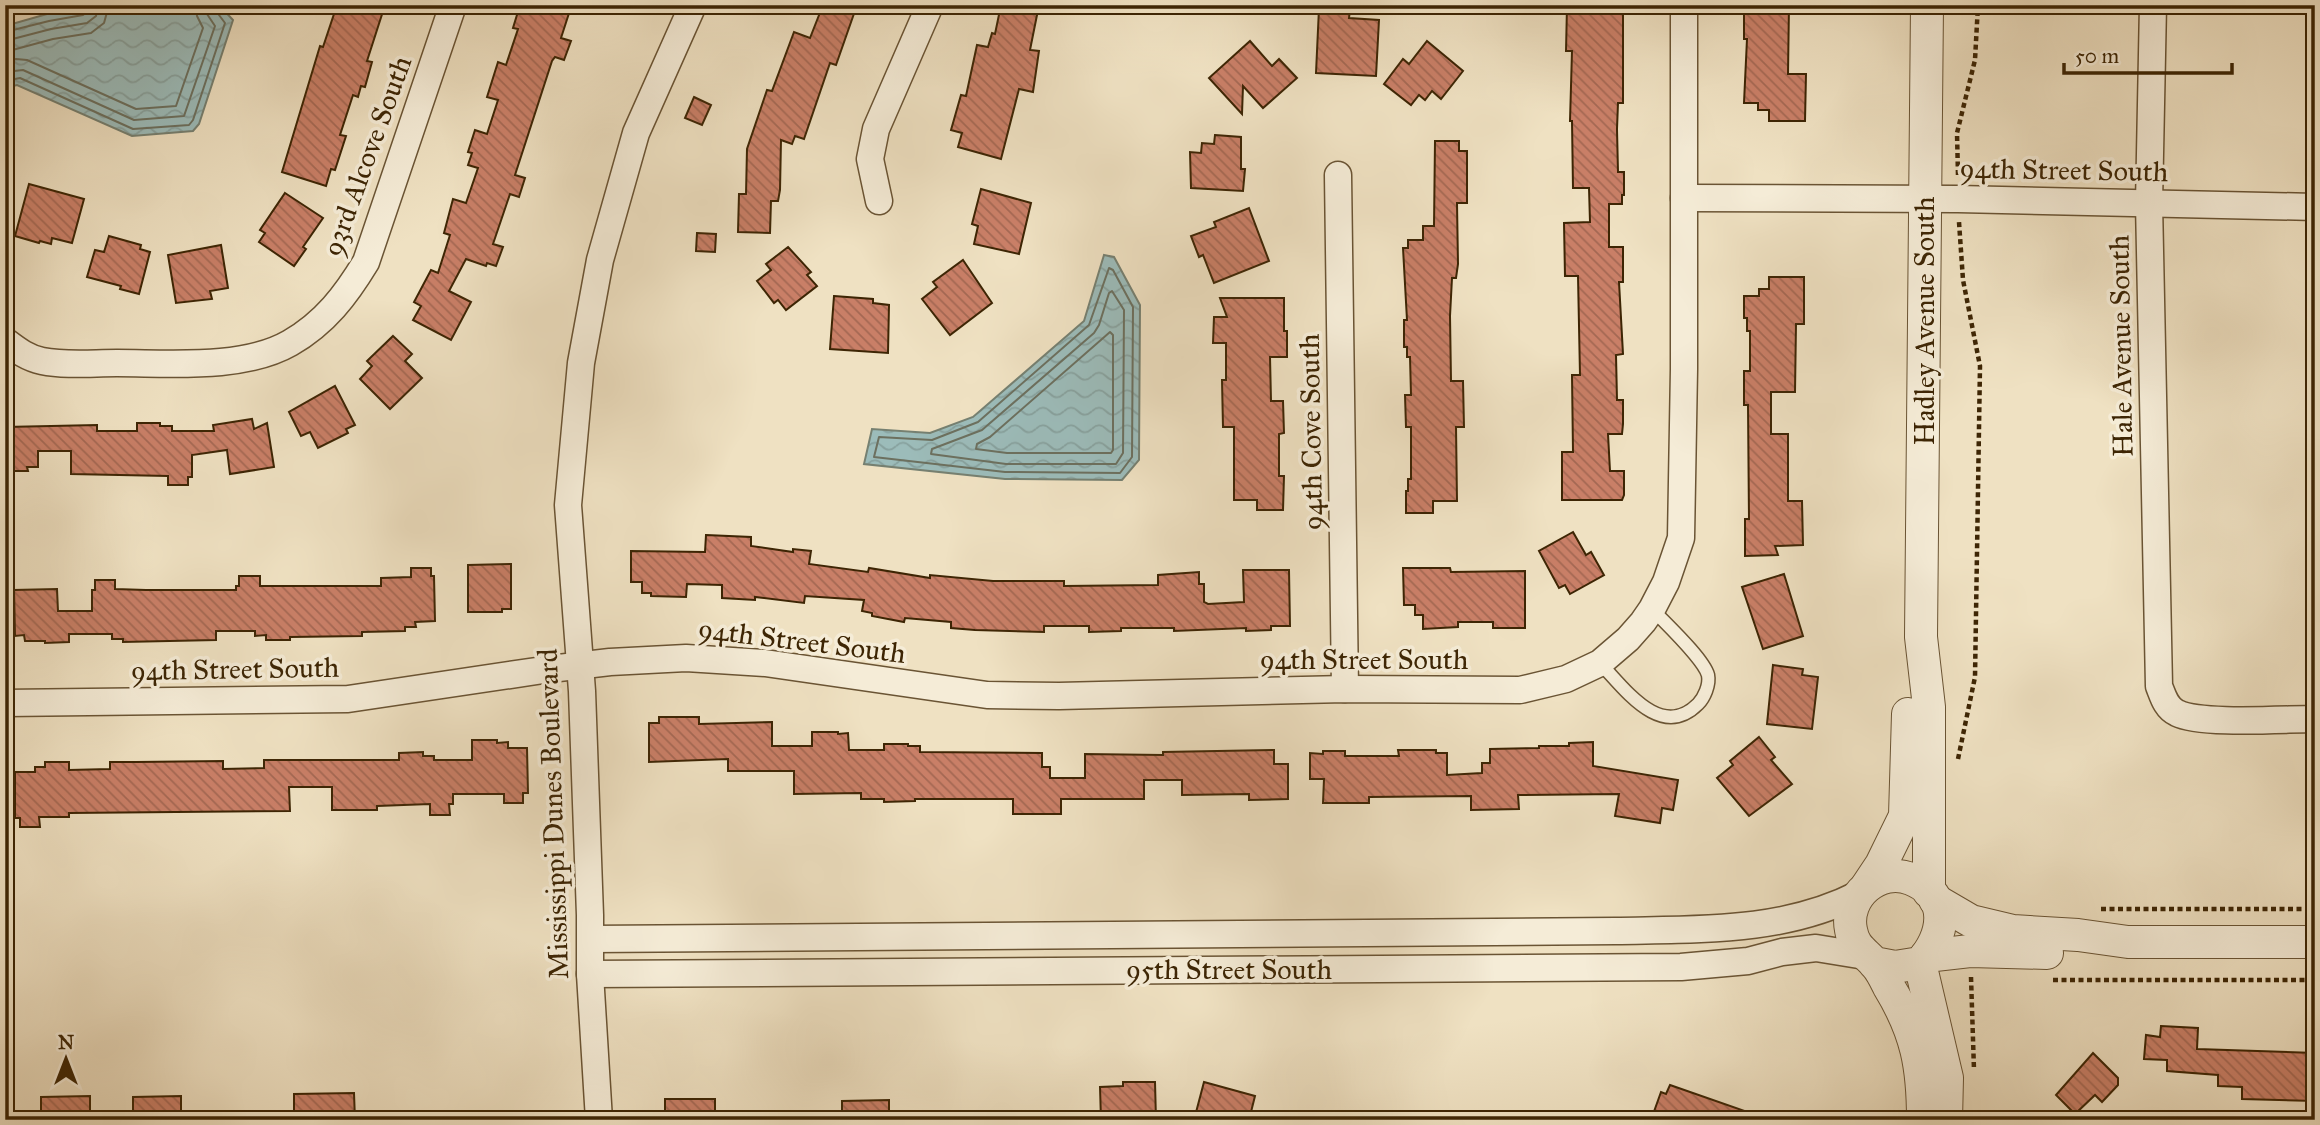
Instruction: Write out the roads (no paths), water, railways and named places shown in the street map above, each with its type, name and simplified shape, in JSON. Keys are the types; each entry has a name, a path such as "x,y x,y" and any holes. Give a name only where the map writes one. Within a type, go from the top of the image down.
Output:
{"street":[{"name":"93rd Alcove South","path":"5,341 26,356 43,361 203,363 256,356 289,344 315,326 345,297 366,262 453,5"},
{"name":"Mississippi Dunes Boulevard","path":"599,1120 590,974 591,939 579,665 568,505 581,363 600,260 636,132 693,5"},
{"path":"879,201 870,159 876,129 930,5"},
{"path":"1684,5 1684,198"},
{"name":"Hadley Avenue South","path":"1927,5 1921,637 1929,707 1932,896"},
{"name":"Hale Avenue South","path":"2153,5 2149,203 2159,686 2166,704 2176,713 2199,719 2315,719"},
{"name":"94th Cove South","path":"1338,175 1345,689"},
{"name":"94th Street South","path":"5,703 348,699 579,665 686,658 765,663 987,695 1059,696 1345,689 1520,690 1566,679 1600,663 1628,639 1652,609 1667,582 1681,538 1684,198 2315,207"},
{"name":"Hadley Avenue South","path":"1863,890 1881,865 1905,816 1909,687 1921,637"},
{"path":"1923,1120 1919,1054 1911,1026 1870,959 1852,937 1850,915 1863,890 1877,880 1899,876 1910,879 1971,921 2013,931 2078,935 2128,942 2315,942"},
{"name":"95th Street South","path":"591,939 1735,928 1781,922 1813,914 1863,890"},
{"path":"1932,896 1939,909 1940,929 1938,939 1923,959 1947,1078 1946,1120"},
{"path":"1870,959 1895,967 1970,951 2089,951 2128,942"},
{"name":"95th Street South","path":"590,974 1681,967 1748,961 1782,952 1816,948 1870,959"}],"lane":[{"path":"1600,663 1633,698 1652,713 1666,718 1689,714 1704,698 1708,676 1698,659 1652,609"}],"water":[{"path":"105,5 220,6 233,20 199,124 193,131 132,136 17,85 5,88 5,26 47,14"},
{"path":"1104,255 1114,257 1140,305 1139,460 1122,480 1005,479 864,464 872,429 930,433 973,417 1084,321"}]}
